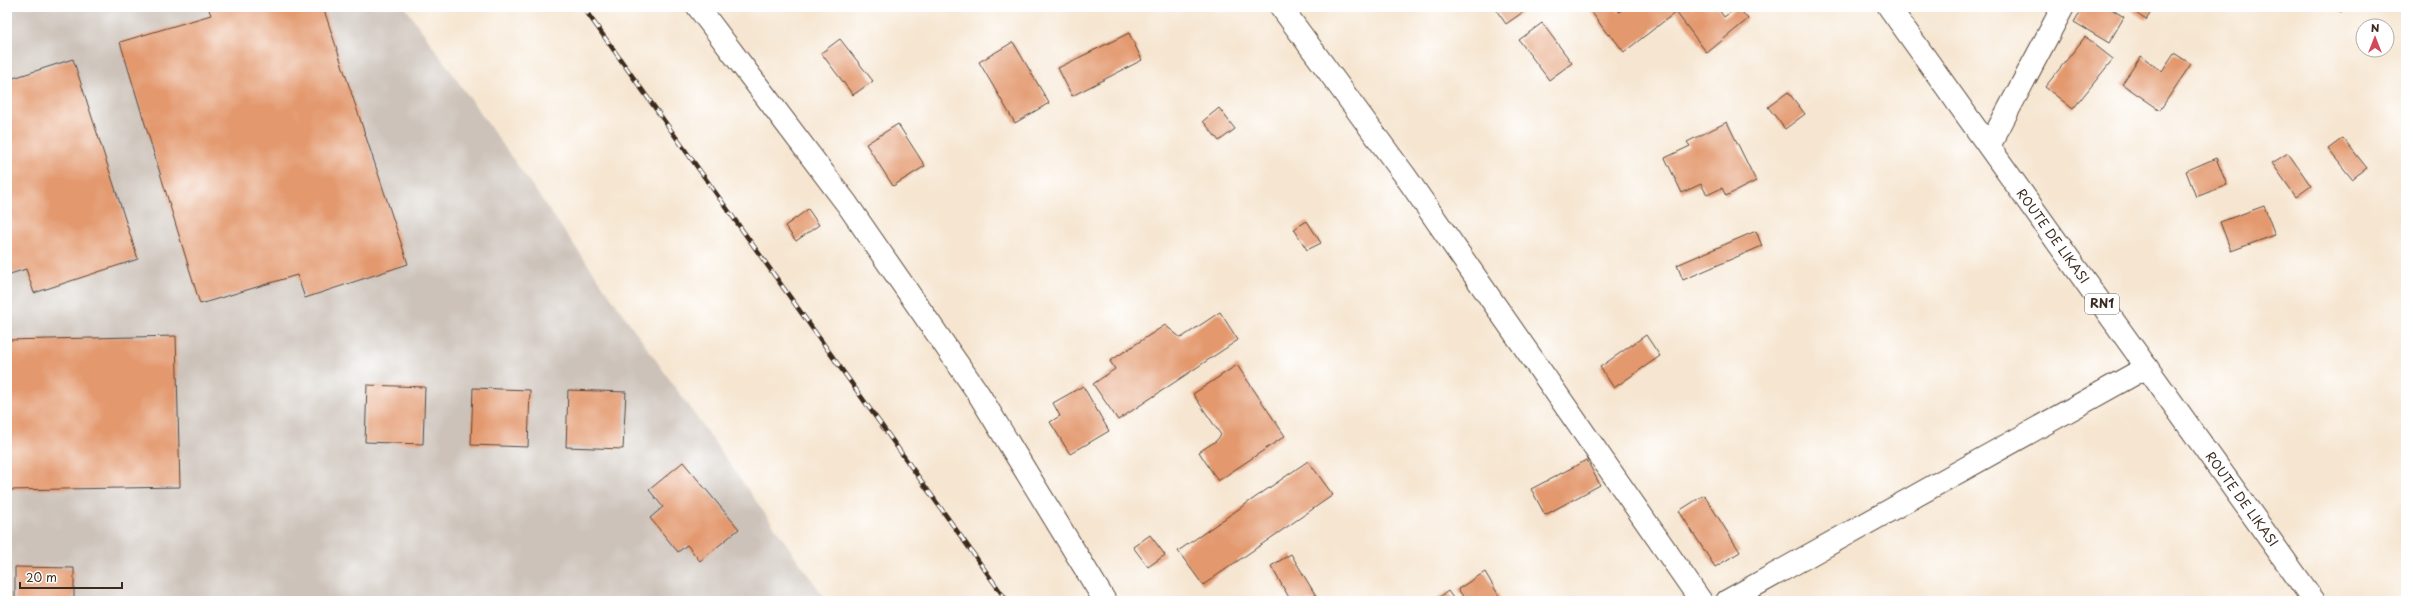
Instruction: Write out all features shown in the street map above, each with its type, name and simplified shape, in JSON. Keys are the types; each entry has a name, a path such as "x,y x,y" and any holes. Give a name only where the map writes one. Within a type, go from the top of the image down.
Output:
{"main road":[{"path":"698,7 847,204 978,393 1105,601"},
{"path":"1281,7 1406,178 1701,601"},
{"name":"ROUTE DE LIKASI","path":"1889,7 2314,601"},
{"path":"1989,146 2063,7"},
{"path":"1727,601 2147,367"}],"shaded area":[{"path":"7,7 405,7 827,601 7,601"}],"building":[{"path":"208,7 323,7 408,264 305,298 297,275 200,304 120,42 211,15"},
{"path":"1494,7 1524,7 1526,10 1506,24"},
{"path":"1588,7 1616,7 1619,12 1625,7 1717,7 1724,17 1738,7 1748,19 1707,53 1676,12 1624,52 1610,34 1608,35"},
{"path":"2083,7 2108,7 2124,17 2109,43 2074,22"},
{"path":"2127,7 2154,7 2146,20"},
{"path":"2334,7 2345,7 2341,12"},
{"path":"1542,23 1572,63 1549,80 1519,40"},
{"path":"1129,33 1142,60 1072,96 1058,68"},
{"path":"2085,37 2113,59 2073,109 2045,87"},
{"path":"840,39 873,81 853,95 821,53"},
{"path":"1013,42 1049,103 1015,123 979,62"},
{"path":"2174,53 2191,64 2160,110 2122,84 2141,56 2162,71"},
{"path":"73,59 138,259 34,293 26,269 7,275 7,80"},
{"path":"1788,92 1805,114 1785,129 1768,107"},
{"path":"1219,108 1235,129 1219,141 1203,121"},
{"path":"1727,122 1756,181 1726,196 1722,188 1707,195 1701,184 1682,193 1665,158 1690,146 1687,142"},
{"path":"898,124 925,166 893,186 866,144"},
{"path":"2343,138 2367,168 2352,179 2328,149"},
{"path":"2288,153 2311,186 2296,197 2272,163"},
{"path":"2216,158 2227,185 2196,197 2186,171"},
{"path":"2264,206 2275,235 2231,251 2220,222"},
{"path":"808,209 819,225 796,241 785,226"},
{"path":"1307,221 1321,243 1307,250 1294,229"},
{"path":"1756,231 1762,246 1683,280 1677,265"},
{"path":"1220,312 1238,340 1118,420 1093,384 1115,369 1110,361 1165,325 1181,338"},
{"path":"1646,335 1660,356 1614,388 1600,367"},
{"path":"176,336 180,487 7,490 7,340"},
{"path":"1237,365 1285,436 1218,481 1199,452 1216,441 1221,435 1193,394"},
{"path":"367,385 425,387 423,444 365,442"},
{"path":"1083,386 1109,431 1070,454 1050,422 1060,416 1053,403"},
{"path":"473,388 530,390 528,447 471,445"},
{"path":"568,390 626,392 623,449 566,447"},
{"path":"1587,460 1600,485 1545,515 1531,489"},
{"path":"1308,461 1333,495 1203,585 1178,551"},
{"path":"683,462 739,529 700,561 687,545 678,552 650,518 663,507 649,490"},
{"path":"1704,495 1740,552 1715,567 1679,511"},
{"path":"1150,535 1165,555 1148,567 1133,547"},
{"path":"1291,554 1319,601 1291,601 1271,566"},
{"path":"15,567 74,568 74,601 15,601"},
{"path":"1485,572 1502,601 1466,601 1458,589"},
{"path":"1448,591 1455,601 1434,601"}],"railway":[{"path":"583,7 1007,601"}]}
